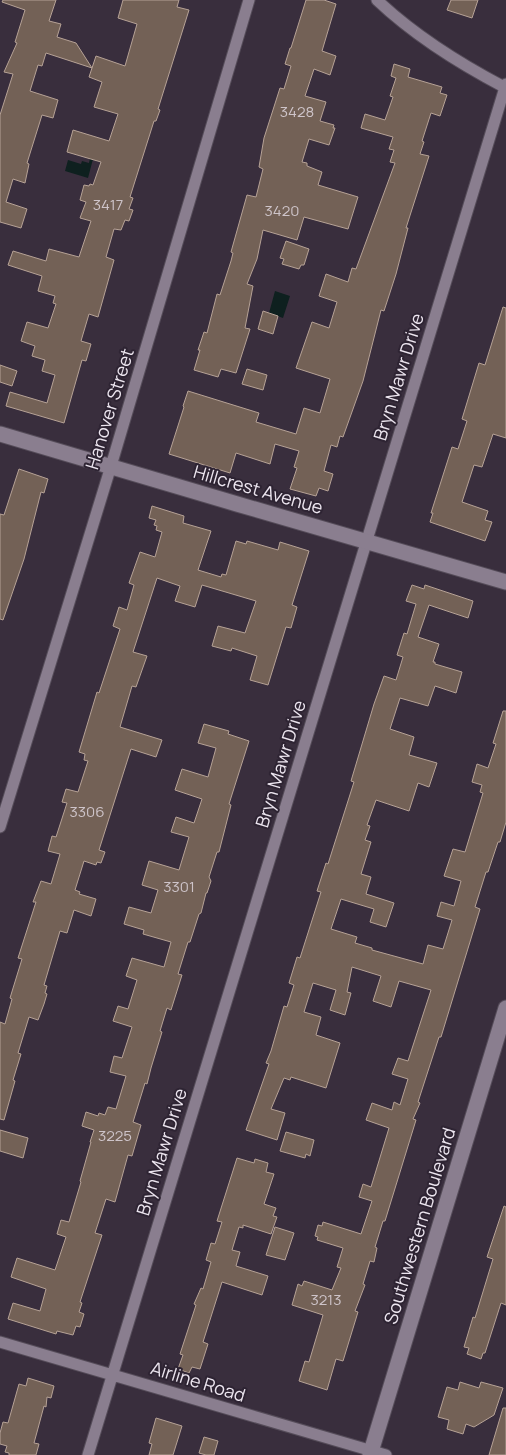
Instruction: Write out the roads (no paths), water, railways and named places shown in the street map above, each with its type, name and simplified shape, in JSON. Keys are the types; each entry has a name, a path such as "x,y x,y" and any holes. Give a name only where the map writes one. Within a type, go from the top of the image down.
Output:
{"street":[{"name":"Hanover Street","path":"0,827 111,466 249,0"},
{"path":"377,0 423,38 466,66 506,86"},
{"name":"Bryn Mawr Drive","path":"88,1455 506,86"},
{"name":"Hillcrest Avenue","path":"0,434 506,582"},
{"name":"Southwestern Boulevard","path":"376,1454 506,1008"},
{"name":"Airline Road","path":"0,1342 113,1374 376,1454"}]}
